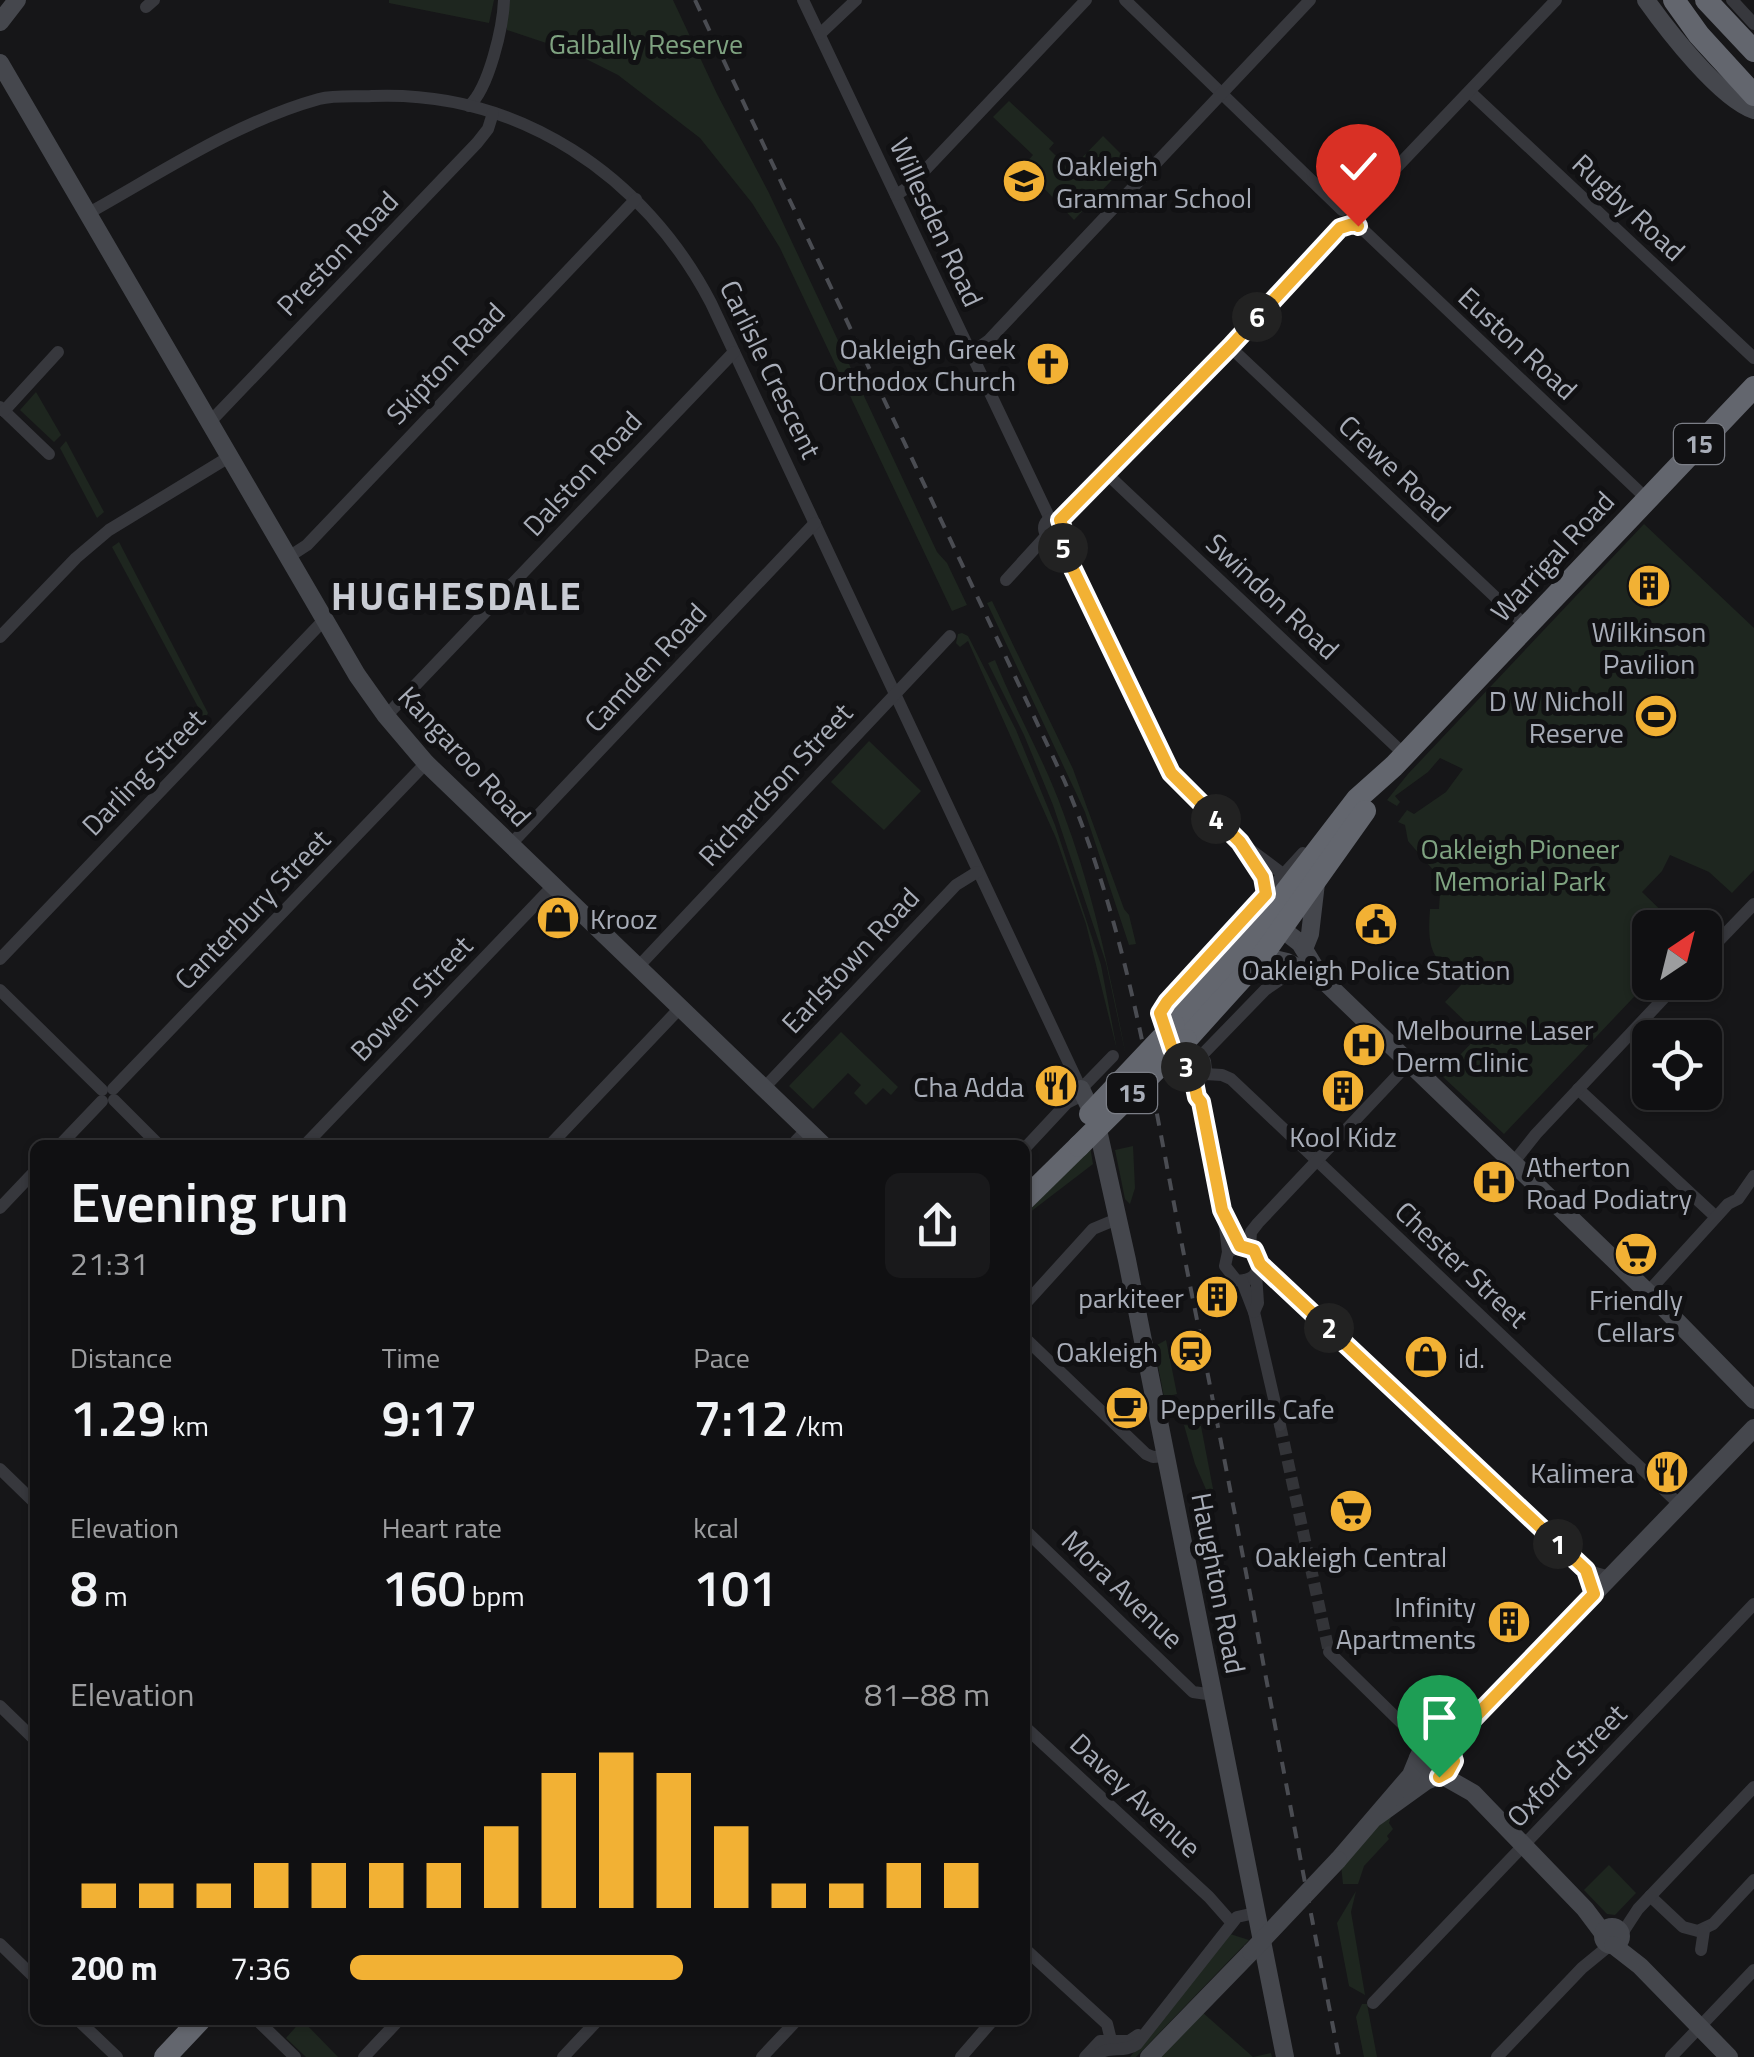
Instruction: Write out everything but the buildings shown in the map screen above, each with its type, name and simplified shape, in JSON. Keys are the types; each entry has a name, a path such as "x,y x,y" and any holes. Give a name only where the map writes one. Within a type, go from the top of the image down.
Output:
{"highway":[{"path":"1674,0 1698,35 1754,96"},
{"path":"1706,0 1754,51"},
{"name":"Warrigal Road","path":"1030,1176 1190,1057 1262,956 1273,924 1322,842 1357,799 1399,761 1753,389"},
{"name":"Warrigal Road","path":"1190,1057 1226,969 1316,882 1399,761"},
{"name":"Warrigal Road","path":"1030,1194 1083,1133"},
{"path":"165,2057 195,2025"}],"street":[{"path":"469,106 480,95 502,24 504,0"},
{"name":"Willesden Road","path":"803,0 971,353 1056,520"},
{"path":"820,34 856,0"},
{"path":"896,195 910,186 1086,0"},
{"name":"Euston Road","path":"1125,0 1647,499"},
{"path":"971,353 988,340 1310,0"},
{"path":"1283,874 1240,842 1171,773 1045,526 1107,474 1556,0"},
{"path":"1646,0 1682,46 1724,89 1740,105 1754,110"},
{"path":"1732,0 1754,24"},
{"name":"Kangaroo Road","path":"1,69 287,558 386,716 426,763 817,1140"},
{"name":"Rugby Road","path":"1470,92 1754,358"},
{"name":"Carlisle Crescent","path":"87,214 250,124 323,98 407,96 493,113 576,151 636,198 684,256 734,352 1082,1092 1083,1133"},
{"name":"Preston Road","path":"209,424 477,143 488,129 493,113"},
{"name":"Skipton Road","path":"287,558 306,545 636,198"},
{"name":"Crewe Road","path":"1230,347 1526,626"},
{"path":"49,454 2,408 58,352"},
{"name":"Dalston Road","path":"386,716 734,352"},
{"path":"0,637 76,558 109,530 228,457"},
{"name":"Swindon Road","path":"1107,474 1399,761"},
{"name":"Camden Road","path":"510,844 815,523"},
{"path":"1006,580 1052,537"},
{"name":"Darling Street","path":"0,959 324,620"},
{"name":"Richardson Street","path":"638,967 950,636"},
{"name":"Canterbury Street","path":"65,1140 426,763"},
{"path":"1240,842 1263,877 1266,894"},
{"name":"Warrigal Road","path":"1190,1057 1161,1023 1163,1006 1307,848 1322,842"},
{"name":"Earlstown Road","path":"764,1088 956,885 977,872"},
{"path":"1304,948 1310,934 1316,882"},
{"name":"Bowen Street","path":"311,1140 553,886"},
{"path":"1722,937 1754,904"},
{"path":"1273,924 1304,948 1322,979 1648,1292 1754,1400"},
{"path":"1262,956 1322,979"},
{"path":"1239,1249 1222,1210 1190,1057 1281,979 1286,962"},
{"path":"0,990 154,1140"},
{"path":"1510,1160 1662,1000"},
{"path":"555,1140 680,1008"},
{"path":"1030,1143 1113,1056"},
{"name":"Chester Street","path":"1190,1057 1231,1079 1679,1504"},
{"path":"1280,1424 1254,1312 1242,1280 1227,1272 1225,1260 1409,1063"},
{"path":"1578,1088 1716,1217"},
{"path":"797,1140 806,1130"},
{"name":"Haughton Road","path":"1083,1133 1117,1219 1212,1688 1242,1918 1285,2057"},
{"path":"0,1208 30,1176"},
{"path":"1648,1292 1716,1217 1742,1196 1754,1176"},
{"path":"1030,1298 1093,1229 1117,1219"},
{"path":"1239,1249 1257,1254 1258,1303 1254,1312"},
{"path":"1242,1280 1258,1269"},
{"path":"1258,1269 1586,1570 1610,1576"},
{"path":"1030,1343 1142,1448 1164,1448"},
{"path":"1376,1817 1445,1765 1610,1576 1754,1428"},
{"path":"0,1469 30,1498"},
{"name":"Mora Avenue","path":"1030,1535 1187,1684 1212,1688"},
{"path":"1586,1570 1594,1594"},
{"name":"Oxford Street","path":"1373,2003 1754,1604"},
{"path":"1329,1652 1421,1752 1420,1769 1445,1765"},
{"path":"0,1706 30,1735"},
{"name":"Davey Avenue","path":"1030,1731 1215,1907 1242,1918"},
{"path":"1155,2053 1338,1860 1415,1770 1421,1752 1433,1741 1445,1765 1729,2057"},
{"path":"1497,2057 1754,1787"},
{"path":"1650,1896 1693,1932 1704,1930 1754,1880"},
{"path":"1085,2057 1103,2047 1129,2041 1145,2030 1242,1918"},
{"path":"1701,1950 1704,1930"},
{"path":"0,1944 30,1973"},
{"path":"1030,1954 1107,2024 1103,2047"},
{"path":"1671,2057 1754,1970"},
{"path":"83,2025 116,2057"},
{"path":"262,2025 295,2057"},
{"path":"364,2057 394,2025"},
{"path":"563,2057 593,2025"},
{"path":"762,2057 793,2025"},
{"path":"960,2057 989,2025"}],"green space":[{"path":"389,0 494,0 489,23"},
{"name":"Galbally Reserve","path":"506,0 673,0 769,193 937,552 947,563 967,605 952,611 780,248 752,203 700,138 618,75 570,51 507,30"},
{"path":"1009,101 1054,143 1049,149 1070,170 1103,136 1129,162 1074,220 1023,166 1033,155 993,117"},
{"path":"36,392 61,435 54,442 20,410"},
{"path":"66,441 104,512 97,518 60,448"},
{"name":"Oakleigh Pioneer Memorial Park","path":"1644,524 1754,628 1754,870 1732,893 1709,872 1670,855 1662,871 1642,892 1661,910 1632,910 1632,999 1504,1134 1441,1075 1479,1035 1445,1002 1461,985 1462,970 1442,963 1432,949 1430,909 1439,909 1441,879 1408,841 1405,825 1398,822 1407,810 1414,814 1446,792 1463,769 1440,758 1395,796 1400,802 1397,806 1387,800"},
{"path":"119,542 208,713 205,720 112,547"},
{"path":"992,601 1073,769 1129,915 1136,944 1129,945 1085,812 987,603"},
{"path":"962,633 968,636 1016,730 1055,825 1101,965 1117,1050 1086,924 1056,838 968,641 960,647 956,643"},
{"path":"995,660 1074,842 1100,933 1126,1056 1106,963 1053,805 988,663"},
{"path":"869,741 921,791 884,830 831,782"},
{"path":"841,1032 898,1087 891,1095 883,1088 866,1105 854,1093 861,1085 848,1073 813,1109 789,1086"},
{"path":"1090,1146 1093,1164 1030,1212 1030,1204"},
{"path":"1133,1146 1135,1188 1130,1204 1125,1199 1115,1150"},
{"path":"1166,1340 1177,1394 1164,1397 1155,1350"},
{"path":"1184,1425 1201,1426 1214,1494 1211,1501 1195,1464"},
{"path":"1392,1813 1389,1839 1364,1866 1358,1884 1343,1884 1341,1865"},
{"path":"1609,1865 1636,1893 1615,1915 1607,1914 1584,1890"},
{"path":"1356,1891 1351,1912 1365,1995 1349,1986 1337,1923"},
{"path":"1230,1934 1249,1940 1136,2057 1130,2057"},
{"path":"1362,2004 1367,2004 1377,2057 1364,2057 1356,2017"},
{"path":"1202,2012 1253,2057 1161,2057"},
{"path":"298,2025 307,2025 338,2057 306,2057 286,2038"}],"tunnel":[{"path":"1280,1425 1329,1652"}],"railway":[{"path":"695,0 1064,780 1106,895 1149,1074 1339,2057"}],"place":[{"name":"Oakleigh Grammar School","path":"1024,181"},
{"name":"Oakleigh Greek Orthodox Church","path":"1048,364"},
{"name":"Wilkinson Pavilion","path":"1649,586"},
{"name":"D W Nicholl Reserve","path":"1656,716"},
{"name":"Krooz","path":"558,918"},
{"name":"Oakleigh Police Station","path":"1376,924"},
{"name":"Melbourne Laser Derm Clinic","path":"1364,1045"},
{"name":"Cha Adda","path":"1056,1086"},
{"name":"Kool Kidz","path":"1343,1091"},
{"name":"Atherton Road Podiatry","path":"1494,1182"},
{"name":"Friendly Cellars","path":"1636,1254"},
{"name":"parkiteer","path":"1217,1297"},
{"name":"Oakleigh","path":"1191,1351"},
{"name":"id.","path":"1426,1357"},
{"name":"Pepperills Cafe","path":"1127,1408"},
{"name":"Kalimera","path":"1667,1472"},
{"name":"Oakleigh Central","path":"1351,1511"},
{"name":"Infinity Apartments","path":"1509,1622"}],"district":[{"name":"HUGHESDALE","path":"457,596"}],"route":[{"path":"1358,226 1343,224 1230,347 1060,520 1064,532 1058,538 1171,773 1240,842 1264,881 1266,894 1160,1013 1172,1049 1193,1077 1222,1210 1233,1234 1240,1246 1254,1250 1260,1264 1586,1570 1594,1594 1448,1745 1454,1761 1448,1772 1439,1777"}]}
